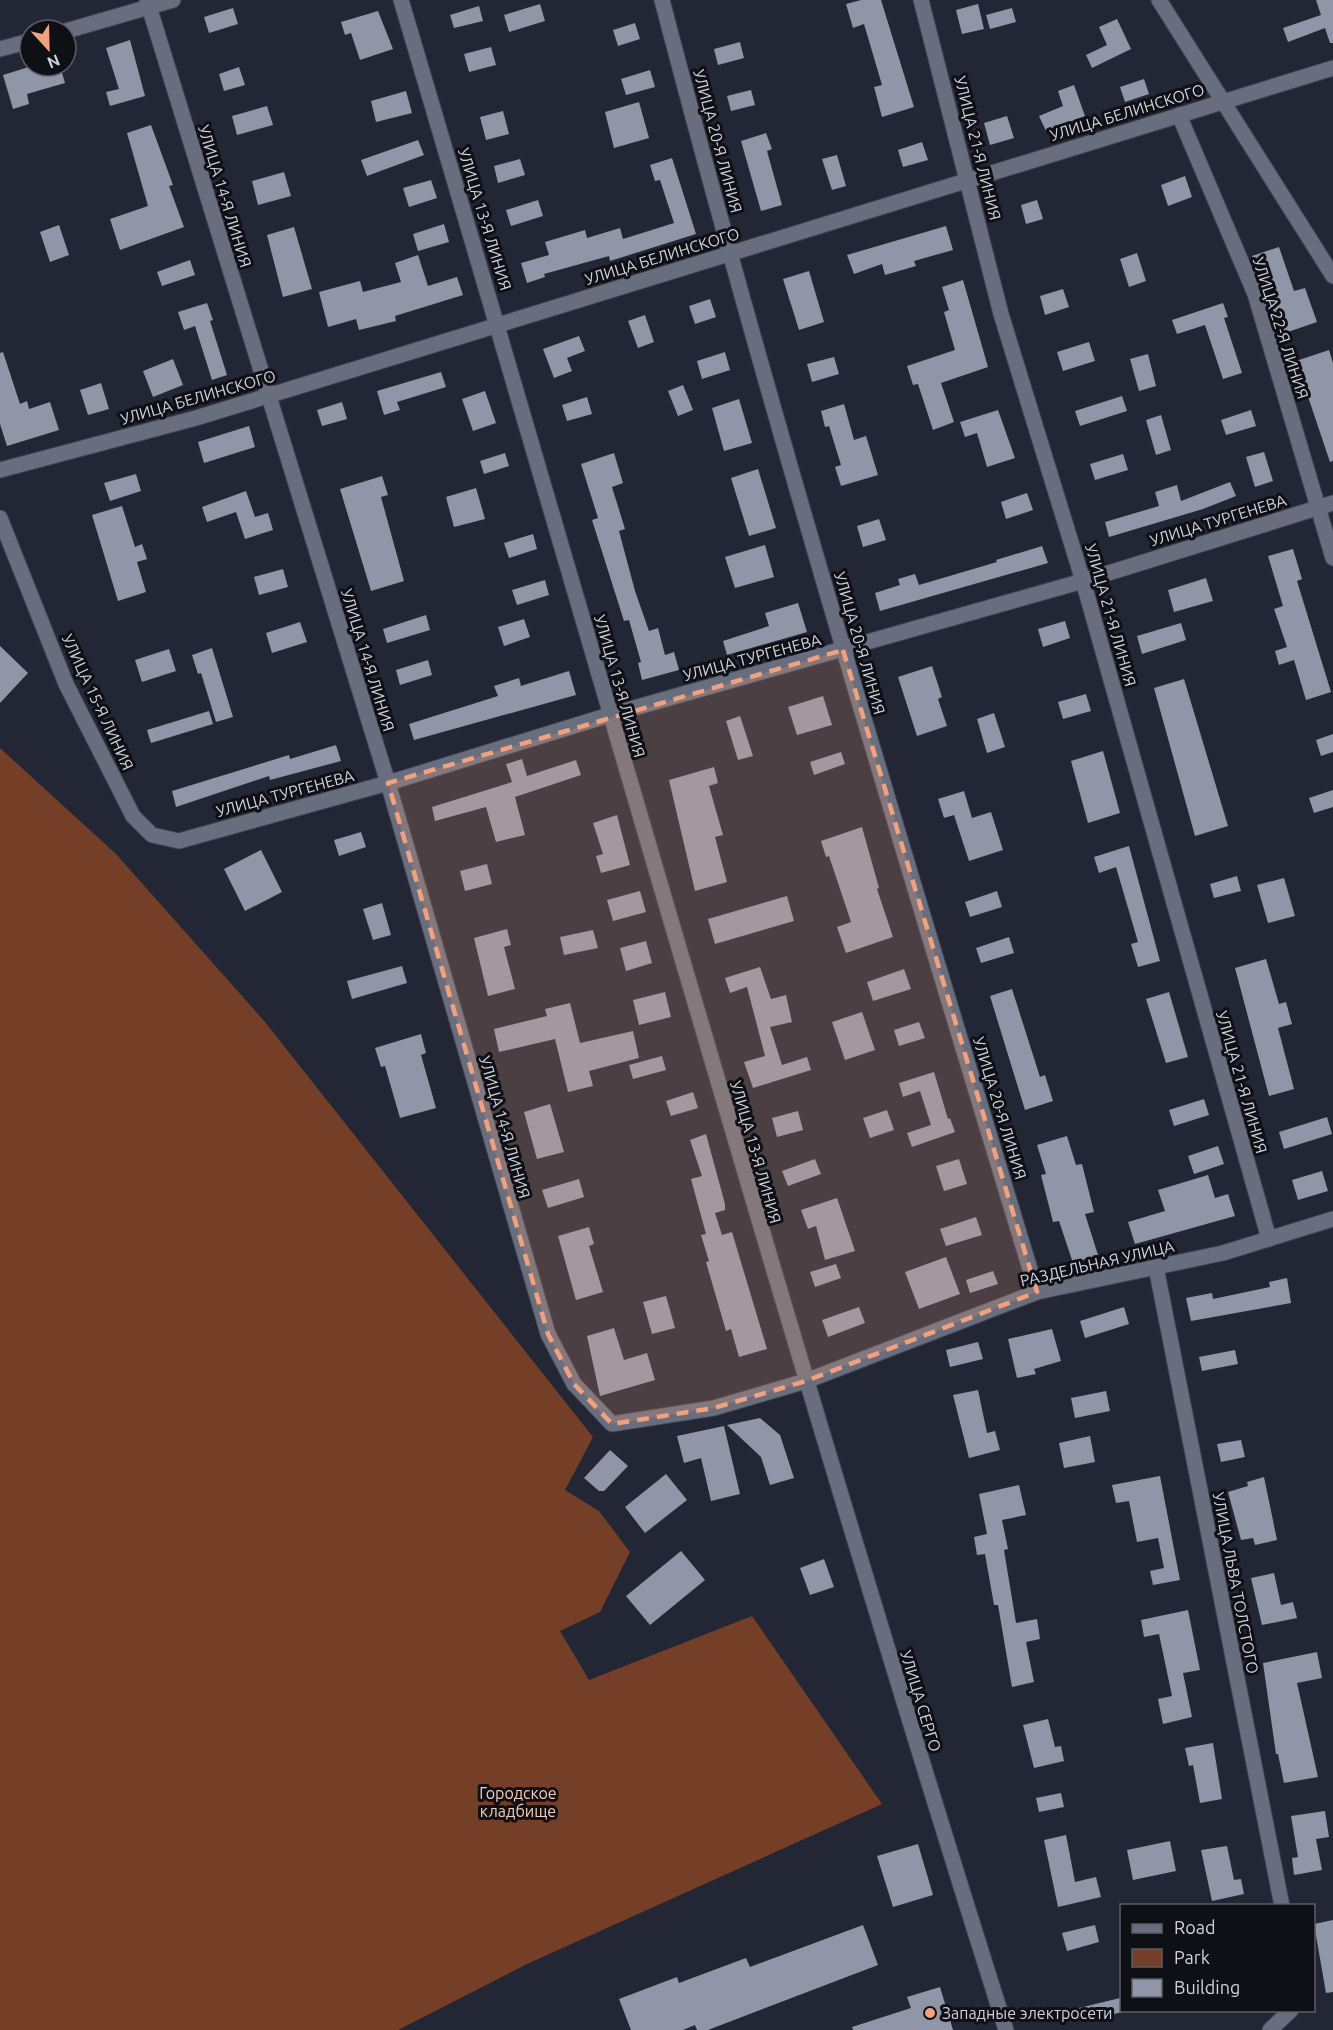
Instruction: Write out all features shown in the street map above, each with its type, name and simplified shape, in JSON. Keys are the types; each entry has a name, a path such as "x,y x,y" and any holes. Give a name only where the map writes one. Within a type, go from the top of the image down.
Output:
{"street":[{"path":"78,27 148,4 173,0"},
{"name":"УЛИЦА 13-Я ЛИНИЯ","path":"401,0 806,1381"},
{"name":"УЛИЦА 20-Я ЛИНИЯ","path":"662,0 730,254 843,650 1037,1292"},
{"name":"УЛИЦА 21-Я ЛИНИЯ","path":"921,0 1001,314 1083,581 1269,1239"},
{"path":"1159,0 1333,276"},
{"name":"УЛИЦА 14-Я ЛИНИЯ","path":"148,4 388,783 548,1334 574,1384 612,1424 714,1408 806,1381"},
{"path":"0,49 18,44"},
{"name":"УЛИЦА БЕЛИНСКОГО","path":"0,470 268,396 1333,68"},
{"name":"УЛИЦА 22-Я ЛИНИЯ","path":"1179,115 1255,294 1326,506 1333,558"},
{"name":"УЛИЦА ТУРГЕНЕВА","path":"179,840 388,783 609,715 1083,581 1326,506"},
{"name":"УЛИЦА 15-Я ЛИНИЯ","path":"0,518 66,684 133,816 152,835 179,840"},
{"name":"РАЗДЕЛЬНАЯ УЛИЦА","path":"806,1381 1037,1292 1223,1253 1333,1219"},
{"name":"УЛИЦА ЛЬВА ТОЛСТОГО","path":"1156,1267 1282,1904"},
{"name":"УЛИЦА СЕРГО","path":"806,1381 882,1636 1006,2030"},
{"path":"1270,2030 1289,2012"}],"highlighted area":[{"path":"843,650 1037,1292 806,1381 714,1408 612,1424 574,1384 548,1334 388,783"}],"green space":[{"name":"Городское кладбище","path":"0,748 116,854 265,1022 593,1437 565,1490 599,1511 630,1552 600,1612 560,1631 589,1680 752,1616 882,1804 527,1964 398,2030 0,2030"}],"building":[{"path":"861,0 881,0 914,107 882,117 874,87 882,85 864,24 853,28 846,4"},
{"path":"1316,0 1333,0 1333,43 1330,43 1325,28 1288,42 1283,28 1321,15"},
{"path":"540,4 545,21 509,32 504,15"},
{"path":"978,4 984,29 962,34 956,10"},
{"path":"479,6 483,21 454,28 450,15"},
{"path":"233,8 238,24 209,33 204,17"},
{"path":"1012,8 1016,22 990,29 986,15"},
{"path":"378,11 393,49 360,60 351,33 345,35 341,22"},
{"path":"1117,19 1131,49 1092,68 1086,55 1107,45 1099,27"},
{"path":"635,23 640,39 618,46 613,30"},
{"path":"130,40 145,96 110,106 106,92 119,89 106,48"},
{"path":"740,42 744,58 718,65 714,49"},
{"path":"491,47 496,65 469,72 464,54"},
{"path":"239,67 245,85 224,91 219,74"},
{"path":"18,70 18,78 64,78 65,83 27,94 29,104 13,109 3,75"},
{"path":"650,70 655,87 626,95 621,79"},
{"path":"1144,79 1149,94 1125,102 1120,87"},
{"path":"1074,85 1085,116 1046,131 1039,116 1063,106 1058,91"},
{"path":"751,90 755,105 731,111 727,96"},
{"path":"406,91 412,113 376,122 371,101"},
{"path":"639,102 649,138 614,148 605,112"},
{"path":"267,106 273,125 237,135 232,116"},
{"path":"503,111 509,134 486,140 480,117"},
{"path":"1007,116 1014,138 990,145 984,123"},
{"path":"151,125 173,185 169,186 184,227 120,250 110,219 148,206 127,133"},
{"path":"766,133 772,149 767,151 782,205 761,211 741,141"},
{"path":"418,140 424,155 367,176 361,160"},
{"path":"922,142 928,160 903,167 898,150"},
{"path":"837,155 846,186 832,190 822,159"},
{"path":"672,158 696,234 610,261 609,256 544,274 545,277 527,283 521,263 549,255 545,242 585,230 587,238 620,228 623,239 674,223 660,180 655,181 650,165"},
{"path":"520,159 525,175 498,183 494,166"},
{"path":"284,172 291,196 258,205 252,181"},
{"path":"1185,176 1192,197 1168,206 1161,185"},
{"path":"431,180 437,198 409,207 403,188"},
{"path":"538,200 543,216 511,226 506,210"},
{"path":"1037,200 1043,219 1026,224 1021,205"},
{"path":"444,224 449,242 418,251 413,234"},
{"path":"59,225 69,255 50,262 40,232"},
{"path":"946,226 953,250 914,261 916,266 885,275 882,264 854,274 847,255"},
{"path":"294,227 312,289 283,297 267,235"},
{"path":"1279,247 1294,291 1305,288 1317,322 1282,334 1252,256"},
{"path":"1137,253 1146,281 1129,287 1120,259"},
{"path":"418,255 428,286 457,277 463,295 395,316 396,321 359,330 356,319 328,327 319,292 360,281 363,292 401,282 395,263"},
{"path":"190,260 195,275 162,286 157,272"},
{"path":"809,271 824,322 799,330 783,279"},
{"path":"963,280 988,367 941,383 954,422 933,430 918,384 913,385 907,366 955,350 944,312 949,310 942,287"},
{"path":"1063,289 1069,307 1045,315 1040,296"},
{"path":"710,299 716,317 695,324 689,306"},
{"path":"207,303 213,320 210,321 227,375 212,380 195,326 184,330 178,312"},
{"path":"1223,303 1228,317 1224,318 1242,373 1223,379 1205,325 1177,334 1172,320"},
{"path":"645,315 654,342 638,348 628,321"},
{"path":"579,336 585,351 567,358 572,371 554,378 543,349"},
{"path":"1089,342 1095,361 1063,371 1057,352"},
{"path":"1329,350 1333,363 1333,461 1330,462 1296,361"},
{"path":"3,352 20,404 27,401 29,409 50,402 59,430 7,446 0,424 0,353"},
{"path":"725,352 730,370 702,379 697,361"},
{"path":"1148,354 1156,386 1139,391 1130,359"},
{"path":"834,357 839,374 812,382 807,364"},
{"path":"173,359 183,385 153,397 143,371"},
{"path":"441,372 446,387 397,402 400,410 384,415 377,391"},
{"path":"101,383 109,409 88,415 80,390"},
{"path":"683,385 693,410 678,416 668,391"},
{"path":"485,391 496,423 473,431 462,399"},
{"path":"1122,396 1127,411 1080,426 1075,411"},
{"path":"587,397 592,414 567,421 562,405"},
{"path":"739,399 752,443 724,451 712,408"},
{"path":"342,402 347,419 322,426 317,410"},
{"path":"844,404 854,440 866,436 878,475 841,486 835,467 841,465 829,426 825,427 821,411"},
{"path":"998,410 1015,458 987,467 977,433 965,437 960,422"},
{"path":"1251,410 1256,426 1226,435 1221,420"},
{"path":"1161,415 1171,450 1156,455 1146,420"},
{"path":"249,426 255,447 204,463 198,442"},
{"path":"1264,452 1273,481 1255,487 1246,457"},
{"path":"505,453 509,466 484,474 480,461"},
{"path":"614,453 623,483 612,487 625,529 619,531 635,591 649,631 658,628 665,655 674,652 679,670 642,680 638,663 641,662 629,620 624,621 592,520 598,518 581,464"},
{"path":"1123,454 1128,470 1095,480 1090,464"},
{"path":"758,469 776,528 749,536 731,478"},
{"path":"136,474 141,491 110,501 104,483"},
{"path":"382,476 388,495 381,497 404,581 371,591 340,489"},
{"path":"1230,482 1236,496 1203,509 1109,537 1105,522 1159,506 1155,492 1177,485 1181,501"},
{"path":"476,488 485,519 454,527 446,497"},
{"path":"246,491 255,517 268,513 273,530 245,539 236,512 207,522 202,507"},
{"path":"1027,493 1033,510 1006,519 1001,502"},
{"path":"122,506 135,547 142,544 147,559 137,562 146,592 118,601 92,515"},
{"path":"879,519 886,540 863,547 857,526"},
{"path":"533,534 537,549 509,558 504,543"},
{"path":"765,545 774,577 735,588 725,557"},
{"path":"1042,546 1048,563 880,611 875,593 900,585 898,579 915,574 919,585"},
{"path":"1293,549 1302,579 1297,581 1331,692 1306,700 1294,660 1279,665 1275,651 1287,647 1274,609 1283,606 1268,556"},
{"path":"283,569 288,587 259,595 254,577"},
{"path":"1206,578 1213,601 1174,612 1168,590"},
{"path":"545,580 549,595 517,605 512,590"},
{"path":"798,603 807,632 727,655 723,641 769,626 765,613"},
{"path":"426,615 430,630 387,643 383,629"},
{"path":"524,619 530,637 504,646 498,627"},
{"path":"1065,621 1070,638 1043,647 1038,629"},
{"path":"300,622 307,642 272,653 266,633"},
{"path":"1181,623 1186,640 1142,654 1137,636"},
{"path":"0,646 28,673 0,703"},
{"path":"212,648 233,717 216,722 201,673 198,674 192,655"},
{"path":"169,649 176,671 142,682 135,660"},
{"path":"428,660 432,675 400,685 396,670"},
{"path":"932,666 942,697 938,699 947,726 917,736 898,677"},
{"path":"569,671 576,695 414,740 409,724 498,696 494,686 519,678 521,686"},
{"path":"1184,679 1228,826 1195,836 1154,688"},
{"path":"1086,694 1091,711 1063,719 1058,702"},
{"path":"823,696 832,725 797,735 788,707"},
{"path":"209,711 213,724 151,743 147,730"},
{"path":"994,713 1005,747 987,753 977,719"},
{"path":"740,716 753,756 738,760 726,721"},
{"path":"1333,734 1333,752 1321,756 1316,740"},
{"path":"336,745 341,761 270,780 269,776 176,807 172,791 289,755 290,759"},
{"path":"1103,751 1120,813 1088,823 1071,761"},
{"path":"841,752 845,764 814,775 810,762"},
{"path":"522,759 527,776 576,760 581,775 515,797 525,835 496,842 486,807 435,821 432,807 512,782 506,764"},
{"path":"714,767 718,783 709,786 723,835 715,837 727,882 695,891 669,780"},
{"path":"1333,790 1333,807 1314,813 1309,798"},
{"path":"964,791 972,818 991,812 1003,850 969,861 954,815 944,818 938,799"},
{"path":"617,815 630,865 601,873 596,856 603,854 593,823"},
{"path":"862,827 879,888 877,889 893,937 846,953 837,927 851,922 829,856 826,857 821,841"},
{"path":"361,832 366,847 339,856 334,840"},
{"path":"1129,846 1160,961 1138,967 1131,944 1138,942 1116,867 1099,873 1094,857"},
{"path":"261,850 282,892 245,911 224,869"},
{"path":"487,864 492,884 465,891 460,871"},
{"path":"1237,876 1241,891 1214,898 1210,884"},
{"path":"1284,878 1295,916 1268,923 1257,885"},
{"path":"640,891 646,912 613,921 607,900"},
{"path":"997,891 1002,907 970,917 965,902"},
{"path":"787,896 794,921 715,944 708,919"},
{"path":"382,903 391,935 373,940 363,909"},
{"path":"507,929 511,945 504,947 515,989 488,996 474,938"},
{"path":"593,930 598,948 564,955 560,937"},
{"path":"1009,937 1014,953 981,963 976,948"},
{"path":"646,941 652,963 626,971 620,948"},
{"path":"1266,959 1279,1004 1286,1002 1292,1024 1278,1028 1294,1089 1269,1096 1235,968"},
{"path":"402,966 407,983 352,999 347,981"},
{"path":"760,967 771,999 786,995 792,1022 770,1027 782,1065 807,1057 811,1070 753,1088 744,1062 765,1056 747,987 730,993 725,978"},
{"path":"904,969 911,989 873,1001 867,982"},
{"path":"1012,989 1040,1077 1045,1075 1053,1101 1025,1110 990,996"},
{"path":"665,992 671,1017 639,1025 633,1000"},
{"path":"1169,992 1188,1057 1166,1063 1146,999"},
{"path":"570,1003 580,1043 633,1031 639,1058 589,1071 593,1086 568,1092 555,1039 499,1052 494,1029 547,1016 545,1009"},
{"path":"862,1012 875,1050 845,1060 832,1022"},
{"path":"919,1022 925,1038 899,1046 894,1030"},
{"path":"421,1034 426,1053 421,1055 436,1108 400,1118 385,1066 381,1067 375,1048"},
{"path":"662,1056 666,1070 633,1079 629,1065"},
{"path":"934,1072 948,1119 950,1118 955,1132 912,1147 907,1133 931,1125 920,1091 903,1097 899,1083"},
{"path":"693,1092 698,1108 671,1116 666,1101"},
{"path":"1204,1099 1209,1115 1174,1126 1169,1110"},
{"path":"550,1104 564,1152 537,1159 524,1112"},
{"path":"887,1110 894,1130 870,1138 863,1118"},
{"path":"798,1111 803,1130 777,1137 772,1118"},
{"path":"1327,1117 1332,1134 1284,1149 1279,1132"},
{"path":"706,1134 725,1204 725,1210 715,1213 722,1235 732,1232 767,1349 739,1357 731,1329 726,1331 706,1262 709,1261 701,1235 706,1234 691,1179 702,1176 690,1140"},
{"path":"1067,1136 1076,1165 1082,1164 1094,1212 1085,1214 1098,1255 1073,1263 1059,1221 1053,1222 1041,1175 1046,1174 1037,1145"},
{"path":"1218,1146 1224,1164 1194,1174 1188,1156"},
{"path":"815,1159 821,1174 788,1186 782,1171"},
{"path":"959,1159 967,1184 944,1191 936,1166"},
{"path":"1322,1171 1328,1191 1298,1200 1292,1180"},
{"path":"1208,1175 1215,1198 1228,1194 1235,1216 1135,1244 1128,1222 1165,1211 1158,1190"},
{"path":"579,1179 584,1197 548,1208 542,1190"},
{"path":"837,1198 855,1251 825,1260 816,1226 808,1229 801,1210"},
{"path":"976,1217 982,1235 946,1246 940,1229"},
{"path":"589,1227 594,1244 589,1246 603,1292 576,1300 558,1236"},
{"path":"946,1257 960,1294 919,1309 905,1272"},
{"path":"836,1264 841,1278 815,1287 810,1272"},
{"path":"993,1271 998,1284 970,1293 966,1280"},
{"path":"1287,1278 1291,1303 1191,1321 1186,1298 1212,1293 1213,1299 1270,1287 1269,1282"},
{"path":"666,1296 675,1328 652,1334 643,1302"},
{"path":"859,1307 865,1323 828,1337 822,1320"},
{"path":"1124,1307 1129,1324 1085,1338 1080,1321"},
{"path":"614,1328 624,1360 647,1353 655,1380 600,1396 587,1336"},
{"path":"1052,1329 1061,1361 1034,1369 1036,1374 1017,1378 1008,1339"},
{"path":"978,1342 983,1359 950,1367 946,1350"},
{"path":"1235,1350 1238,1364 1202,1371 1199,1357"},
{"path":"978,1390 987,1433 995,1431 1000,1450 969,1458 953,1395"},
{"path":"1106,1391 1110,1411 1075,1418 1071,1398"},
{"path":"760,1418 780,1435 794,1478 770,1485 761,1457 727,1425"},
{"path":"724,1426 740,1494 711,1501 701,1458 684,1463 677,1436"},
{"path":"1090,1436 1095,1462 1064,1468 1059,1443"},
{"path":"1241,1440 1245,1457 1221,1462 1217,1444"},
{"path":"610,1450 628,1466 604,1491 599,1491 584,1478"},
{"path":"666,1474 687,1500 645,1533 625,1507"},
{"path":"1160,1476 1180,1580 1153,1585 1150,1571 1164,1568 1158,1538 1137,1542 1129,1501 1116,1503 1112,1485"},
{"path":"1264,1477 1277,1540 1255,1545 1253,1538 1241,1540 1228,1492 1248,1486 1247,1482"},
{"path":"1019,1485 1026,1515 1002,1520 1008,1549 1004,1550 1016,1623 1037,1619 1040,1639 1026,1642 1034,1682 1012,1687 998,1605 994,1605 985,1554 977,1555 974,1537 987,1534 979,1494"},
{"path":"681,1551 705,1580 650,1625 626,1596"},
{"path":"824,1559 834,1587 810,1595 800,1568"},
{"path":"1274,1573 1281,1605 1293,1602 1297,1618 1262,1625 1251,1578"},
{"path":"1188,1610 1200,1670 1183,1673 1192,1717 1163,1724 1158,1699 1172,1696 1159,1634 1144,1637 1141,1620"},
{"path":"1317,1652 1322,1678 1297,1683 1318,1777 1284,1783 1278,1754 1276,1754 1263,1663"},
{"path":"1048,1719 1055,1747 1061,1746 1064,1761 1034,1768 1023,1725"},
{"path":"1213,1743 1222,1799 1200,1803 1193,1765 1189,1766 1185,1748"},
{"path":"1061,1793 1064,1807 1039,1812 1036,1798"},
{"path":"1325,1811 1329,1837 1316,1839 1322,1870 1294,1875 1292,1858 1298,1857 1291,1816"},
{"path":"1066,1835 1075,1882 1096,1877 1101,1897 1058,1907 1044,1840"},
{"path":"1170,1841 1176,1871 1133,1880 1127,1850"},
{"path":"918,1844 933,1895 893,1907 877,1856"},
{"path":"1227,1846 1234,1880 1241,1879 1244,1894 1212,1901 1201,1850"},
{"path":"1333,1920 1333,1992 1326,1993 1315,1924"},
{"path":"863,1925 878,1965 708,2030 697,2030 695,2025 683,2030 631,2030 619,1999 677,1977 679,1983 746,1958 750,1967"},
{"path":"1095,1925 1099,1942 1067,1951 1062,1933"},
{"name":"Западные электросети","path":"940,1987 953,2030 853,2030 852,2027 911,2008 907,1997"},
{"path":"1120,1998 1120,2012 1123,2012 1082,2021 1079,2008"}],"place":[{"name":"Западные электросети","path":"930,2013"}]}
